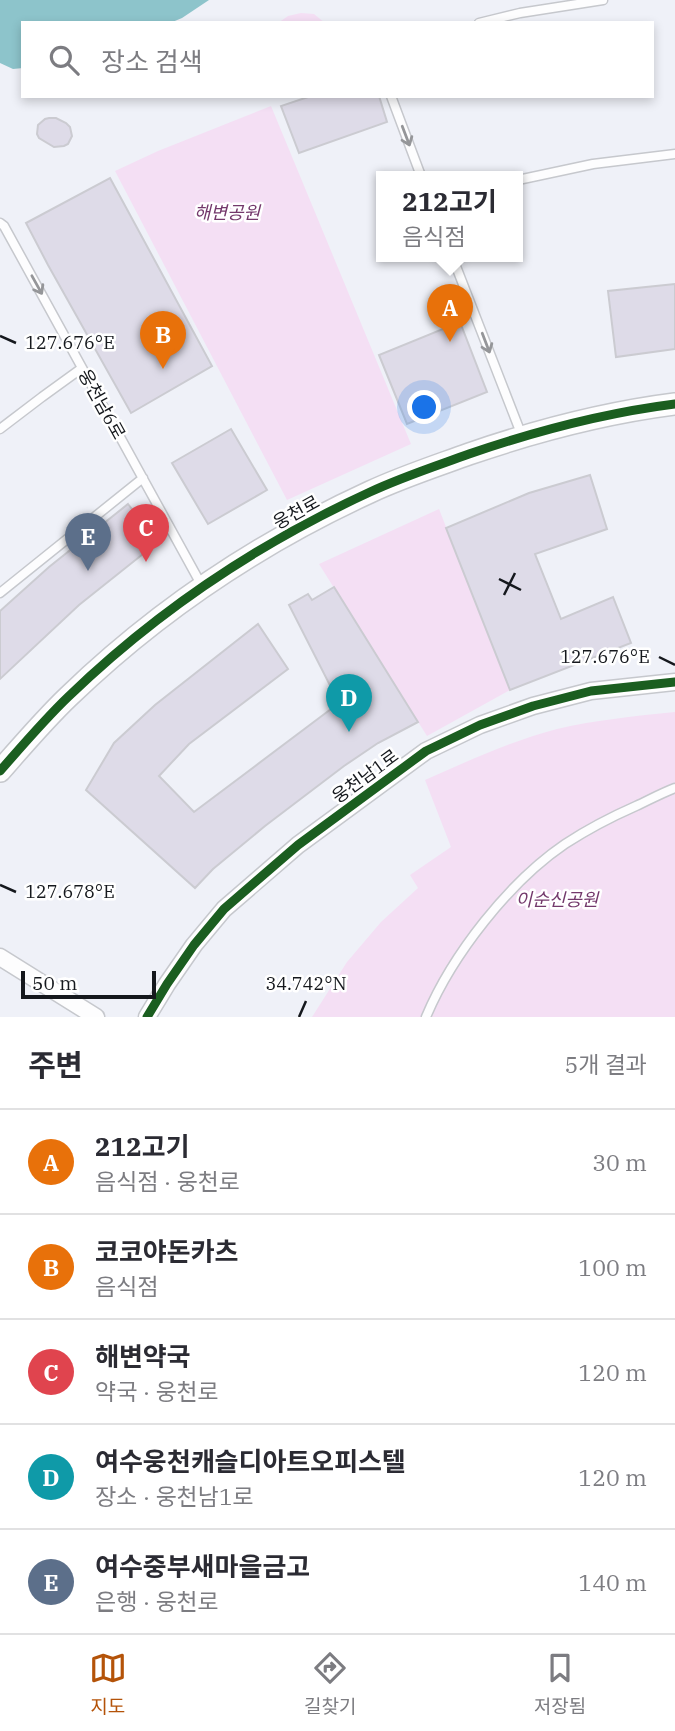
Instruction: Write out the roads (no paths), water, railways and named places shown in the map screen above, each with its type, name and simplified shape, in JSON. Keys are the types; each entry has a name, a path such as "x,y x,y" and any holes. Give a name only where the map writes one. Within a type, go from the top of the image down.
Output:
{"street":[{"name":"웅천로","path":"0,771 66,698 112,657 202,586 301,526 371,491 522,436 567,424 675,404"},
{"name":"웅천남1로","path":"148,1017 194,945 224,909 298,845 426,751 480,726 533,706 592,691 675,682"},
{"path":"0,957 96,1017"}],"lane":[{"path":"487,21 603,0"},
{"path":"392,98 419,171"},
{"path":"523,179 593,164 675,154"},
{"name":"웅천남6로","path":"2,224 202,586"},
{"path":"454,262 522,436"},
{"path":"0,429 82,368"},
{"path":"0,593 143,478"},
{"path":"426,1017 437,991 469,942 501,901 534,870 564,845 608,818 675,788"}],"water":[{"path":"0,0 209,0 175,21 21,21 21,68 13,69 0,63"}],"place":[{"name":"212고기","path":"450,342"},
{"name":"코코야돈카츠","path":"163,369"},
{"name":"해변약국","path":"146,562"},
{"name":"여수중부새마을금고","path":"88,571"},
{"name":"여수웅천캐슬디아트오피스텔","path":"349,732"}],"park label":[{"name":"해변공원","path":"227,212"},
{"name":"이순신공원","path":"557,899"}]}
